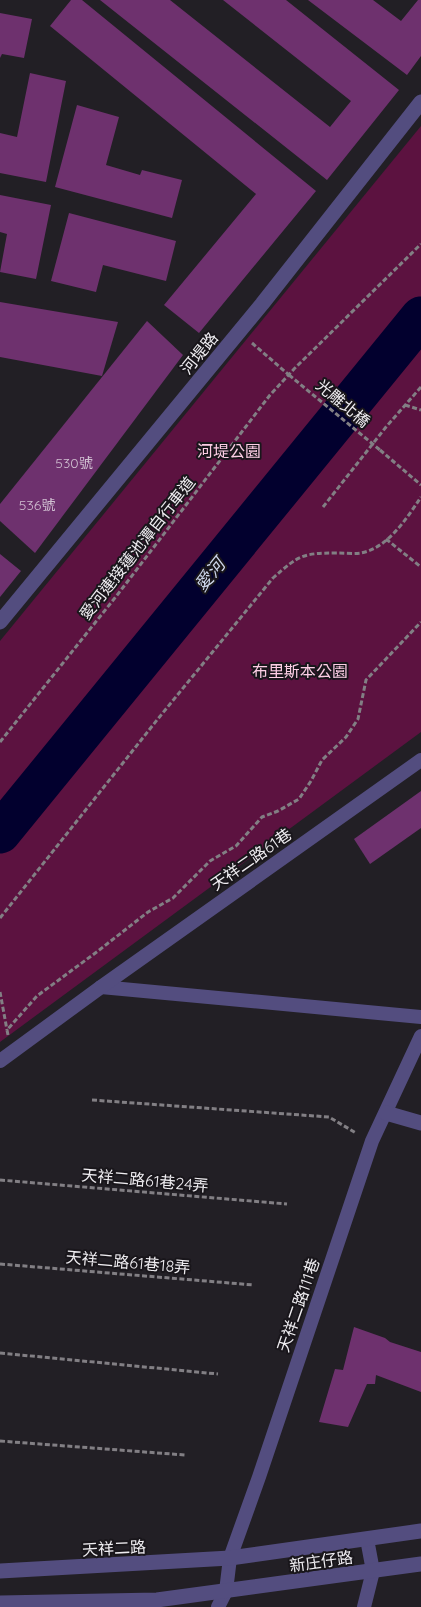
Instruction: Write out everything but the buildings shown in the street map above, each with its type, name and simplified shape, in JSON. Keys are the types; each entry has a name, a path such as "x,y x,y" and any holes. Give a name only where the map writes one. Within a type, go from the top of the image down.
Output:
{"street":[{"name":"河堤路","path":"0,622 239,332 421,102"},
{"path":"386,1113 421,1123"},
{"name":"新庄仔路","path":"230,1558 421,1531"},
{"name":"天祥二路","path":"0,1571 230,1558"},
{"name":"新庄仔路","path":"226,1591 421,1564"},
{"path":"0,1603 157,1600 226,1591"}],"lane":[{"name":"天祥二路61巷","path":"6,1057 101,987 421,760"},
{"path":"101,987 421,1016"},
{"name":"天祥二路111巷","path":"218,1607 226,1591 230,1558 372,1141 421,1036"},
{"path":"364,1607 373,1571 367,1539"}],"path":[{"name":"愛河連接蓮池潭自行車道","path":"0,742 118,594 270,395 421,244"},
{"name":"光雕北橋","path":"239,332 421,485"},
{"path":"323,507 421,387"},
{"path":"406,405 421,410"},
{"path":"0,918 163,712 273,578 295,559 312,553 360,553 371,549 401,527 421,497"},
{"path":"386,539 421,567"},
{"path":"7,1030 37,996 148,912 173,898 210,861 236,846 262,817 278,811 299,799 322,760 346,737 358,719 366,680 421,622"},
{"path":"0,992 7,1030 6,1057"},
{"path":"92,1100 329,1117 372,1141"},
{"name":"天祥二路61巷24弄","path":"0,1180 287,1204"},
{"name":"天祥二路61巷18弄","path":"0,1264 254,1285"},
{"path":"0,1353 218,1374"},
{"path":"0,1441 185,1455"}],"green space":[{"name":"河堤公園","path":"421,126 421,297 273,485 0,812 0,641"},
{"name":"布里斯本公園","path":"421,332 421,732 0,1042 0,851 345,421"}],"waterway":[{"name":"愛河","path":"0,833 421,317"}]}
